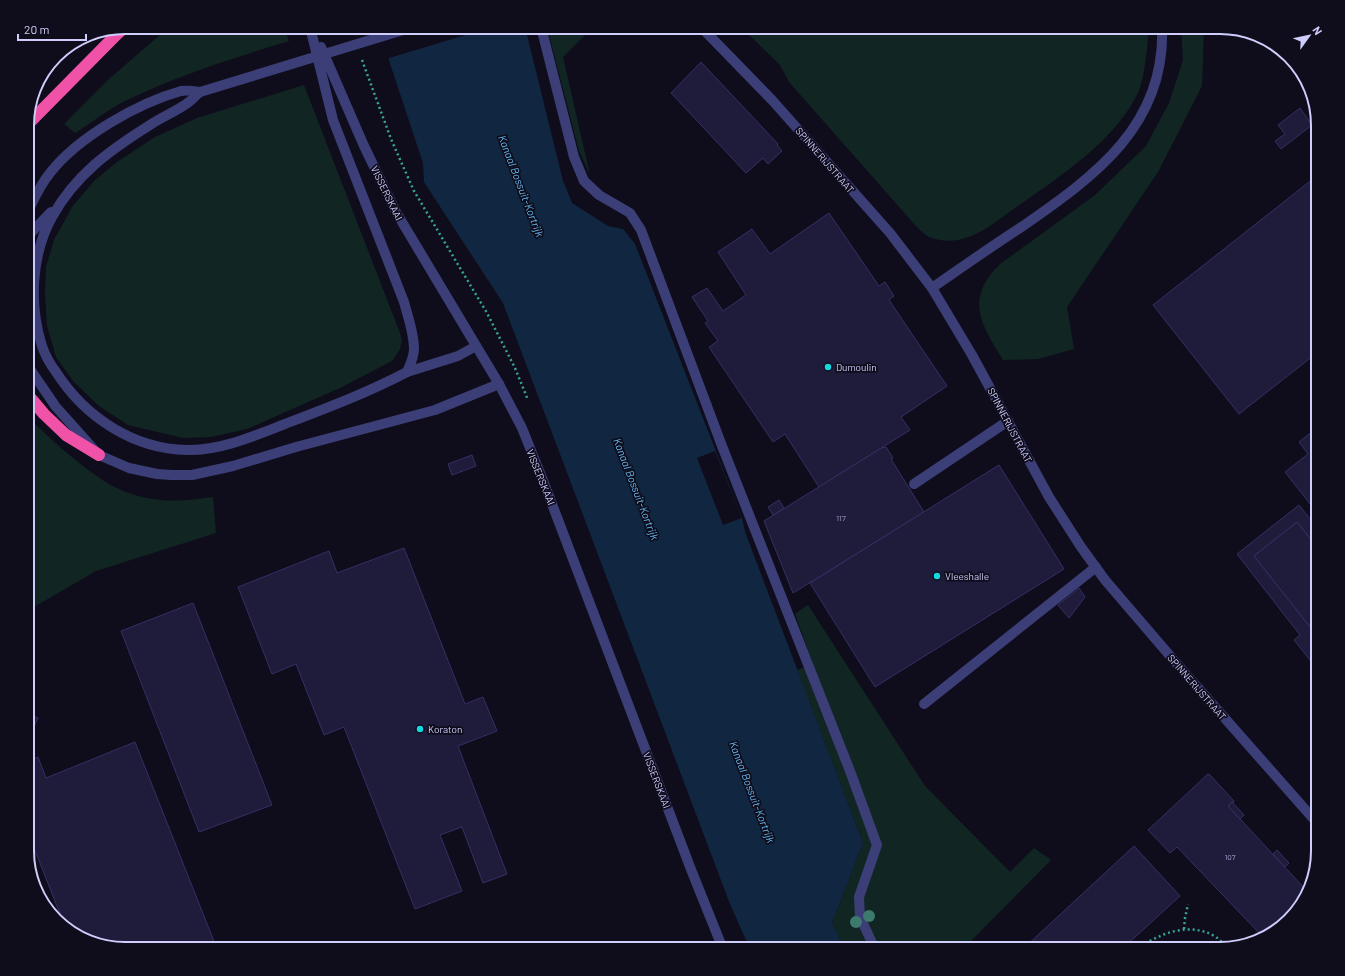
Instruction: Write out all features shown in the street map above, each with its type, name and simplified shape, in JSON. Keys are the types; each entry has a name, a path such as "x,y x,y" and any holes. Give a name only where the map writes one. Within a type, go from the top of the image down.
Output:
{"highway":[{"path":"34,118 117,34"},
{"path":"34,402 66,436 99,455"}],"street":[{"path":"313,34 333,120 404,302 411,326 414,348 412,360 407,372"},
{"name":"VISSERSKAAI","path":"314,34 364,146 396,212 476,346 519,422 544,482 692,872 720,942"},
{"path":"34,198 50,173 72,150 119,118 148,104 183,91 200,92 390,34"},
{"path":"543,34 574,157 584,181 599,195 630,213 641,230 722,446 864,808 877,845 859,897 860,917 872,942"},
{"name":"SPINNERIJSTRAAT","path":"708,34 777,105 890,233 932,288 972,355 1049,497 1105,580 1311,816"},
{"path":"932,288 1056,203 1095,172 1125,140 1145,110 1157,77 1161,61 1162,34"},
{"path":"34,230 65,197 85,172 97,162 129,138 188,103 200,92"},
{"path":"65,197 47,226 37,258 34,281 37,327 46,355 67,389 79,402 99,419 125,435 156,446 172,449 200,450 218,446 247,438 347,401 407,372 458,356 476,346"},
{"path":"34,375 56,407 99,455 129,468 157,474 192,475 212,472 296,447 435,410 498,384"},
{"path":"914,484 1008,421"},
{"path":"924,704 1096,567"}],"path":[{"path":"360,54 391,139 408,178 427,214 488,313 515,368 530,405"},
{"path":"1184,929 1188,904"},
{"path":"1148,942 1165,934 1184,929 1199,931 1215,937 1222,942"}],"green space":[{"path":"161,34 286,34 289,41 205,68 163,84 123,102 75,133 64,124 109,79"},
{"path":"549,34 586,34 563,57 590,175 579,151"},
{"path":"748,34 1148,34 1144,70 1138,93 1128,111 1100,143 1084,158 990,226 969,237 950,241 929,237 915,225 789,82 780,65"},
{"path":"1181,34 1204,34 1202,86 1158,172 1067,307 1074,349 1038,359 1003,360 988,334 980,312 979,300 982,289 989,277 1000,264 1095,195 1146,146 1169,103 1183,60"},
{"path":"304,85 400,333 402,341 400,349 392,361 340,388 247,429 211,437 183,438 128,425 99,406 73,381 56,357 47,326 45,294 46,267 54,240 72,207 95,180 117,162 155,137 197,118"},
{"path":"34,423 74,459 104,481 124,491 139,496 168,501 213,497 216,533 96,571 34,607"},
{"path":"808,605 925,786 1010,872 1034,848 1051,860 970,942 842,942 832,923 863,843 797,670 813,664 795,614"}],"water":[{"name":"Kanaal Bossuit-Kortrijk","path":"380,34 527,34 563,181 572,203 608,226 623,229 635,244 742,518 745,532 863,843 832,923 842,942 747,942 730,904 503,303 424,182 423,163"}],"pier":[{"path":"378,34 469,34 386,59"},
{"path":"715,451 742,518 723,525 697,458"}],"building":[{"path":"701,62 778,144 777,145 782,151 768,164 763,158 746,173 671,93"},
{"path":"1300,108 1311,126 1281,149 1275,141 1285,134 1278,125"},
{"path":"1311,181 1311,357 1239,414 1153,305"},
{"name":"Dumoulin","path":"829,213 879,286 885,282 894,296 889,300 947,386 901,417 910,430 819,487 785,434 773,442 709,347 718,341 705,323 708,321 692,297 707,288 723,311 746,295 718,252 752,229 770,254"},
{"path":"1311,433 1311,505 1285,472 1308,454 1299,442"},
{"path":"883,447 886,447 893,458 891,459 924,512 793,593 764,521"},
{"path":"472,455 476,466 452,475 448,464"},
{"name":"Vleeshalle","path":"999,465 1064,569 875,687 810,583"},
{"path":"779,500 784,508 773,515 768,507"},
{"path":"1299,505 1311,520 1311,540 1297,522 1254,556 1311,628 1311,661 1294,640 1300,635 1237,554"},
{"path":"1297,522 1311,540 1311,628 1254,556"},
{"name":"Koraton","path":"404,548 465,704 483,697 497,731 458,746 507,874 483,883 462,827 440,835 462,891 415,909 344,727 324,735 296,664 272,674 238,587 329,551 337,573"},
{"path":"1079,588 1085,597 1069,618 1058,605"},
{"path":"193,603 272,805 199,832 121,631"},
{"path":"34,716 38,718 34,726"},
{"path":"135,742 214,942 119,942 107,940 79,930 61,915 34,848 34,759 38,757 46,778"},
{"path":"1208,774 1234,801 1229,805 1229,807 1303,887 1299,897 1290,909 1271,927 1259,933 1177,847 1170,853 1148,830"},
{"path":"1232,802 1244,815 1240,819 1229,807"},
{"path":"1134,846 1180,896 1130,942 1031,942"},
{"path":"1277,850 1289,863 1285,867 1273,854"}],"place":[{"name":"Dumoulin","path":"828,367"},
{"name":"Vleeshalle","path":"937,576"},
{"name":"Koraton","path":"420,729"}]}
